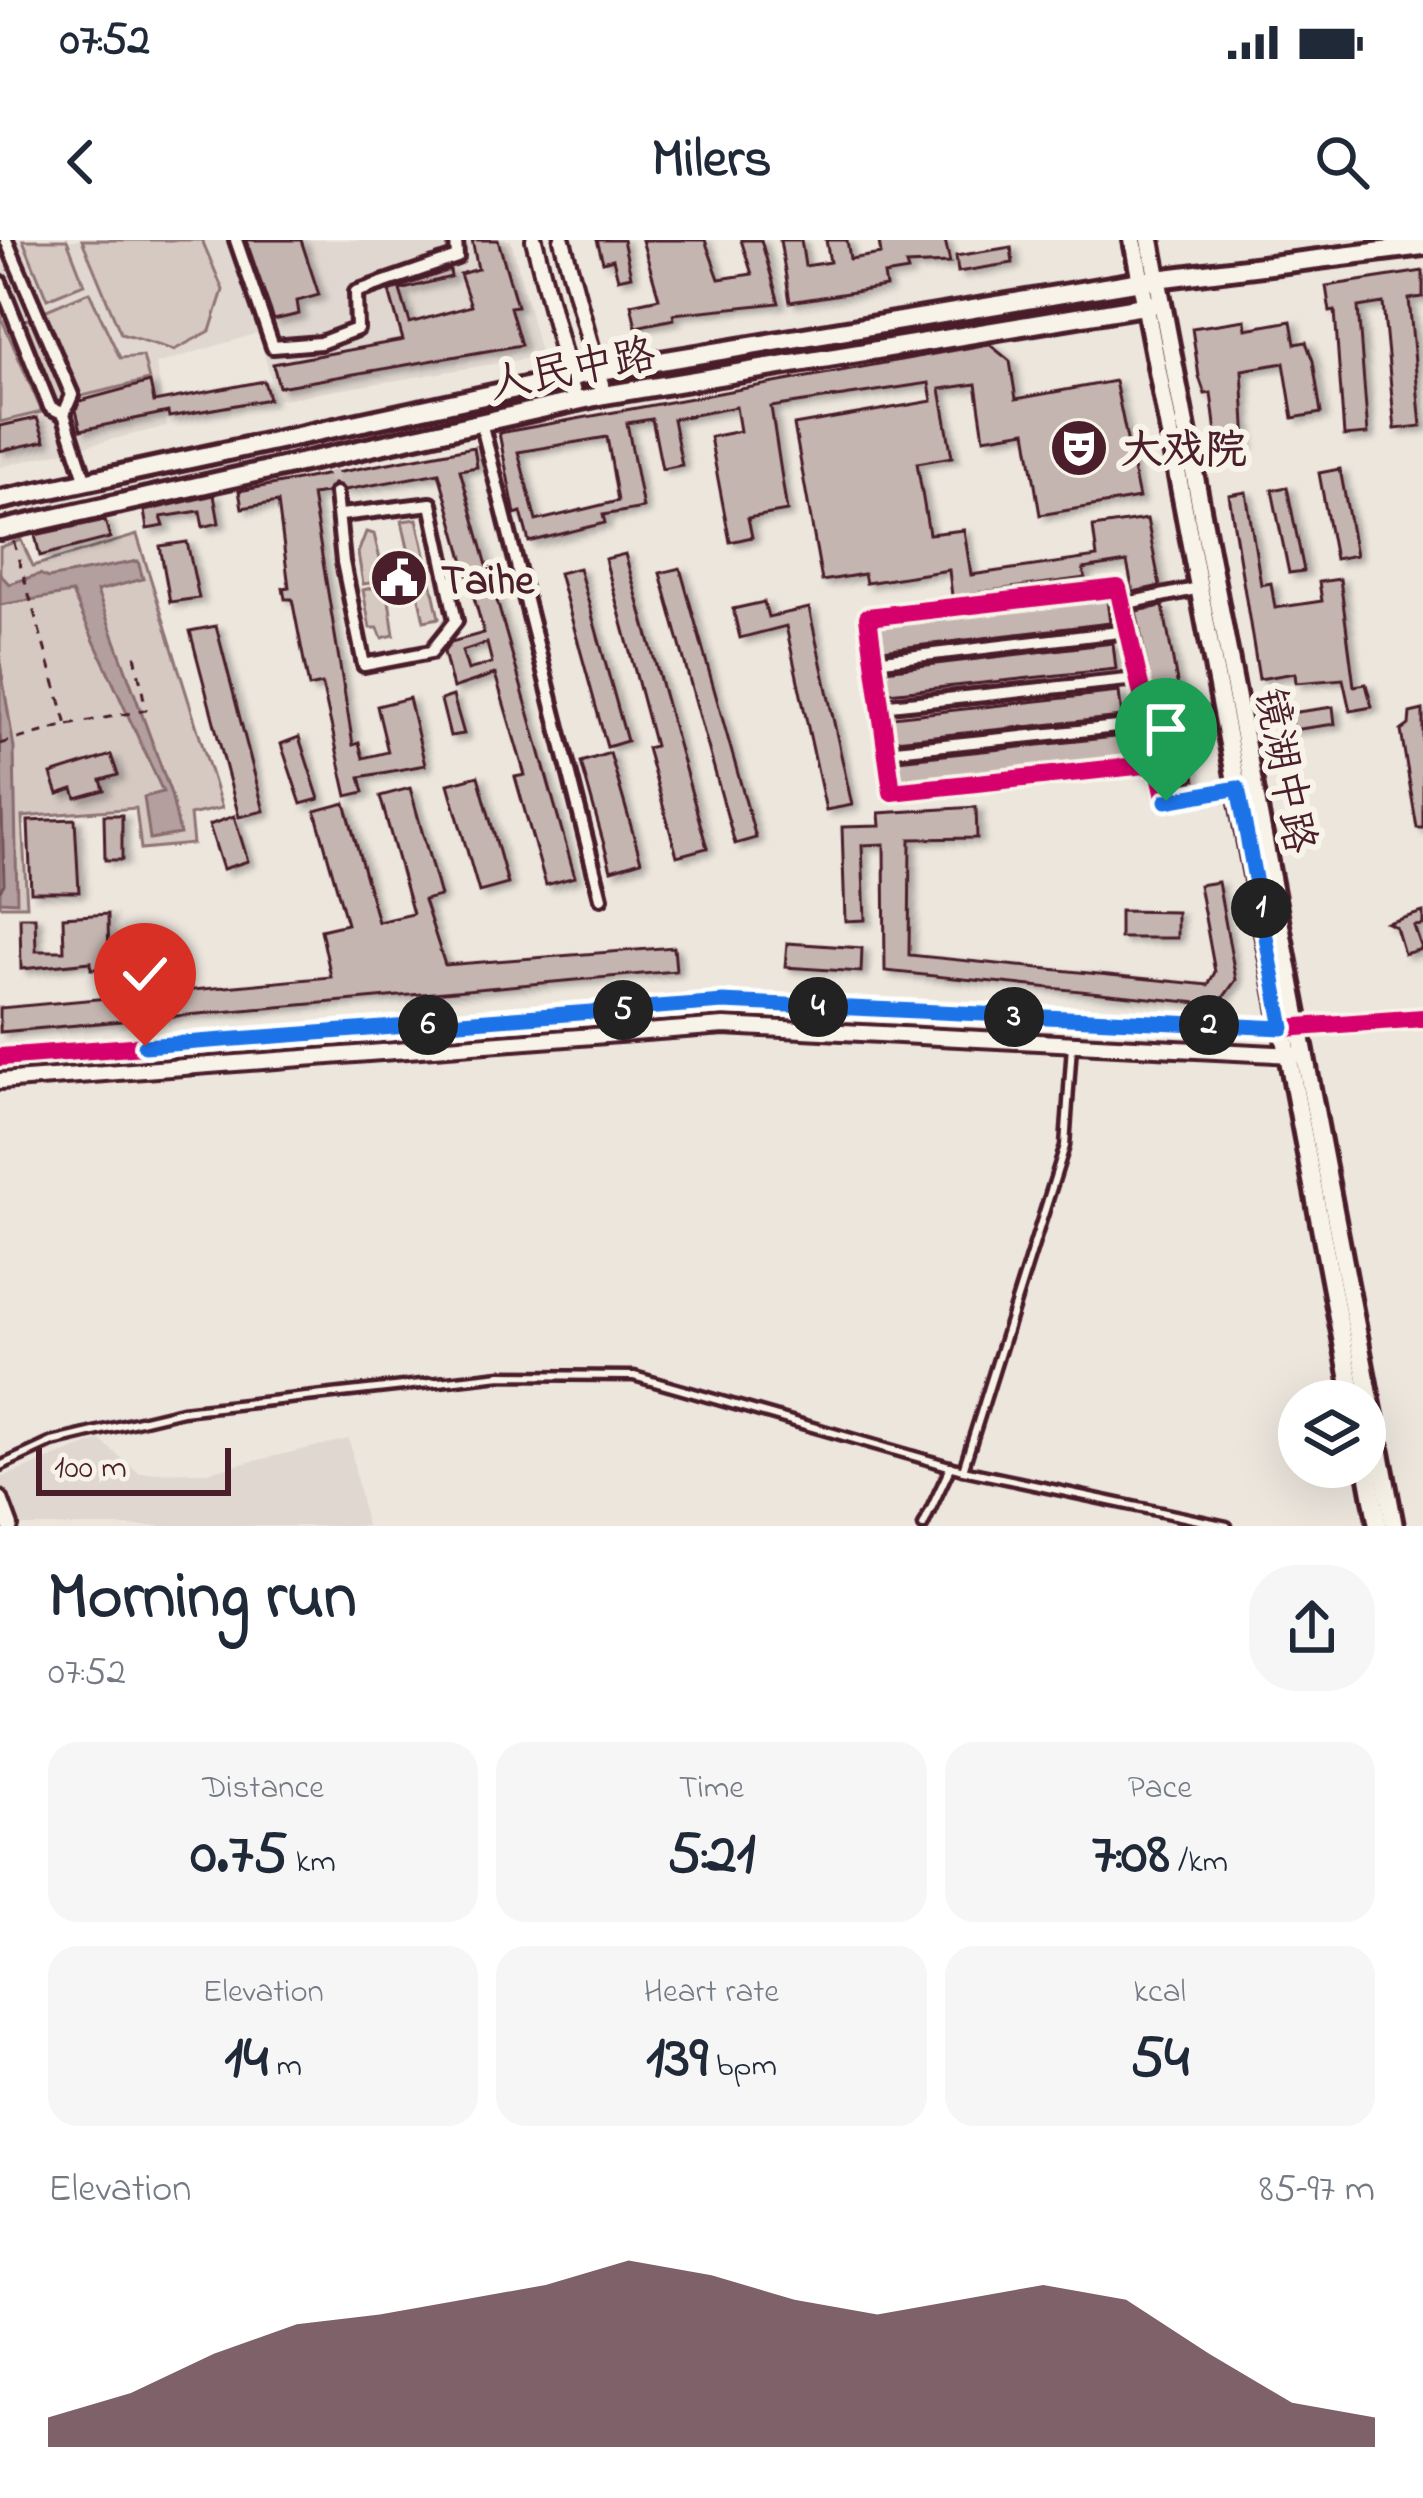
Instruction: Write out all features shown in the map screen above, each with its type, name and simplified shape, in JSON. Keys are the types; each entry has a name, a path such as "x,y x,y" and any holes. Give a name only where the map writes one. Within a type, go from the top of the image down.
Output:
{"main road":[{"name":"镜湖中路","path":"1133,240 1154,304 1292,1028 1350,1380"},
{"name":"镜湖中路","path":"1149,280 1150,240"},
{"name":"人民中路","path":"0,500 600,371 1149,280 1423,246"},
{"name":"人民中路","path":"0,530 331,463 604,395 1154,304"},
{"name":"镜湖中路","path":"1154,304 1238,788 1292,1028"},
{"name":"镜湖中路","path":"1296,1056 1394,1526"},
{"path":"1371,1488 1378,1526"}],"street":[{"path":"6,240 72,395 64,414 86,482"},
{"path":"236,240 264,331 273,347 286,349 357,329 356,292 457,257 456,240"},
{"path":"534,240 575,401"},
{"path":"562,240 604,395"},
{"path":"0,282 50,407 64,414"},
{"path":"481,422 601,898"},
{"path":"337,493 343,562 364,664 431,652 456,621 430,504 341,515"},
{"path":"1155,764 892,792 868,617 1118,588 1166,801 1238,788"},
{"path":"1122,604 1200,588"},
{"path":"874,661 1128,631"},
{"path":"880,706 1137,679"},
{"path":"886,751 1146,724"},
{"path":"0,1057 723,1002 1292,1028 1423,1018"},
{"path":"0,1082 724,1026 1296,1056"},
{"path":"0,1499 10,1526"}],"lane":[{"path":"963,1470 1065,1146 1072,1044"},
{"path":"0,1466 52,1442 182,1411 501,1376 634,1376 963,1470 1227,1526"},
{"path":"923,1526 951,1466"}],"path":[{"path":"22,571 67,725"},
{"path":"0,744 146,710 134,650"}],"shaded area":[{"path":"0,240 511,240 541,356 277,400 258,333 156,364 167,426 0,467"},
{"path":"23,240 67,240 84,284 47,299"},
{"path":"82,240 202,240 223,290 210,331 174,350 121,334"},
{"path":"89,292 120,358 143,356 149,380 78,397 44,311"},
{"path":"0,315 42,412 0,422"},
{"path":"32,317 67,403 56,408 21,322"},
{"path":"417,519 439,618 424,621 402,521"},
{"path":"366,532 374,534 382,568 377,582 363,584 358,553"},
{"path":"137,535 222,808 190,815 193,844 141,849 136,808 22,817 27,906 0,906 0,547 21,540 33,566"},
{"path":"380,586 388,593 394,635 382,638 378,628 370,628 363,590"},
{"path":"349,1439 366,1526 0,1526 0,1478 100,1440 139,1473 207,1472"}],"water":[{"path":"138,561 143,579 97,591 171,794 180,834 150,839 144,797 163,792 72,593 0,605 0,574 9,584 40,574 48,578"},
{"path":"0,662 14,748 17,902 0,901"}],"building":[{"path":"246,240 301,240 319,295 297,301 299,314 274,320"},
{"path":"472,240 498,240 517,306 510,307 521,345 279,387 273,364 403,340 389,291 450,270 451,277 400,290 410,323 471,306 460,274 478,269"},
{"path":"597,240 623,240 631,276 618,279 613,259 603,262"},
{"path":"642,240 705,240 719,279 752,274 741,240 761,240 779,303 673,314 674,319 636,327 631,304 659,298"},
{"path":"780,240 801,240 805,266 830,262 826,240 847,240 850,259 881,254 879,242 945,240 950,263 906,265 908,271 884,275 886,287 790,302"},
{"path":"1011,247 1013,263 958,272 956,256"},
{"path":"1423,271 1423,297 1409,299 1421,426 1395,429 1383,303 1358,307 1368,434 1344,436 1335,311 1330,312 1326,286"},
{"path":"1245,320 1246,329 1291,321 1295,344 1306,342 1313,361 1321,413 1293,418 1284,363 1242,370 1246,444 1218,449 1211,393 1205,394 1199,377 1192,328"},
{"path":"989,344 1010,361 1016,399 1115,381 1139,498 1040,515 1026,431 984,438 976,384 940,389 952,457 917,463 929,534 964,530 971,575 1097,557 1093,527 1147,519 1160,586 1133,592 1127,562 1083,569 1085,578 952,596 949,570 866,583 864,574 822,581 794,425 932,401 929,383 771,407 787,511 748,518 752,537 730,542 710,437 740,431 736,407 673,419 682,465 662,469 652,419 627,423 643,508 603,515 605,523 529,542 521,512 515,514 499,433","holes":["607,437 618,501 536,521 518,452"]},
{"path":"264,381 269,399 169,417 168,412 81,430 76,410 80,401 150,382 154,402"},
{"path":"37,418 45,441 0,451 0,426"},
{"path":"474,447 477,467 460,470 575,877 546,885 515,777 525,775 495,674 453,688 444,652 451,642 484,633 439,473 345,490 334,484 326,493 312,495 353,745 359,743 363,758 388,752 377,706 409,698 425,765 360,777 364,792 347,796 322,684 309,687 292,599 285,599 283,588 289,587 278,502 242,508 239,491","holes":["487,643 492,663 468,670 462,651"]},
{"path":"1340,469 1356,555 1335,559 1319,473"},
{"path":"1287,487 1304,571 1289,573 1272,490"},
{"path":"1246,492 1261,585 1271,583 1275,608 1322,601 1319,582 1340,579 1354,686 1366,684 1372,707 1350,711 1343,679 1296,683 1295,673 1259,679 1229,495"},
{"path":"214,495 219,523 203,527 200,511 161,517 164,526 147,529 144,511"},
{"path":"105,520 110,538 40,556 35,535"},
{"path":"187,542 199,598 170,602 160,546"},
{"path":"625,554 707,848 677,856 647,748 655,746 605,559"},
{"path":"579,568 627,741 607,747 559,573"},
{"path":"680,568 756,838 735,844 660,573"},
{"path":"1107,600 1110,623 882,650 879,626"},
{"path":"764,602 768,617 809,608 852,805 826,810 786,626 740,638 733,609"},
{"path":"1163,606 1195,780 1172,785 1136,611"},
{"path":"216,626 264,811 239,817 190,631"},
{"path":"1113,643 1116,669 888,693 885,670"},
{"path":"1119,692 1122,717 895,740 892,717"},
{"path":"453,696 464,734 450,736 441,700"},
{"path":"1333,707 1335,724 1292,730 1290,713"},
{"path":"1423,710 1423,828 1417,828 1401,731 1409,725 1410,713"},
{"path":"1124,736 1126,757 900,781 897,760"},
{"path":"299,737 319,799 301,804 281,744"},
{"path":"610,753 641,861 611,870 581,762"},
{"path":"111,755 118,775 101,780 104,790 76,798 73,789 58,794 51,774"},
{"path":"478,776 508,884 479,892 448,784"},
{"path":"410,788 440,896 424,900 445,965 674,947 676,971 0,1032 0,1008 331,977 321,930 347,924 315,811 345,803 378,922 413,914 380,796"},
{"path":"976,807 977,838 910,839 909,955 1208,985 1215,972 1199,885 1218,882 1236,980 1218,1005 885,971 884,844 862,845 865,920 845,921 842,827 880,826 879,813"},
{"path":"104,815 122,815 122,860 105,860"},
{"path":"234,816 248,861 223,869 209,825"},
{"path":"75,819 79,892 31,892 28,821"},
{"path":"1120,911 1177,912 1177,938 1120,938"},
{"path":"1423,912 1423,925 1414,926 1422,949 1404,954 1396,927 1387,923"},
{"path":"108,914 109,969 91,969 91,962 21,969 20,917 35,917 36,951 64,951 63,917"},
{"path":"787,943 862,948 861,972 785,967"}],"tunnel":[{"path":"332,471 336,493"}],"cycle path":[{"path":"1155,764 892,792 868,617 1118,588 1166,801 1238,788"},
{"path":"0,1057 723,1002 1284,1028 1423,1018"}],"place":[{"name":"大戏院","path":"1079,448"},
{"name":"Taihe","path":"399,578"}],"route":[{"path":"145,1046 723,1002 1283,1028 1238,788 1166,801"}]}
